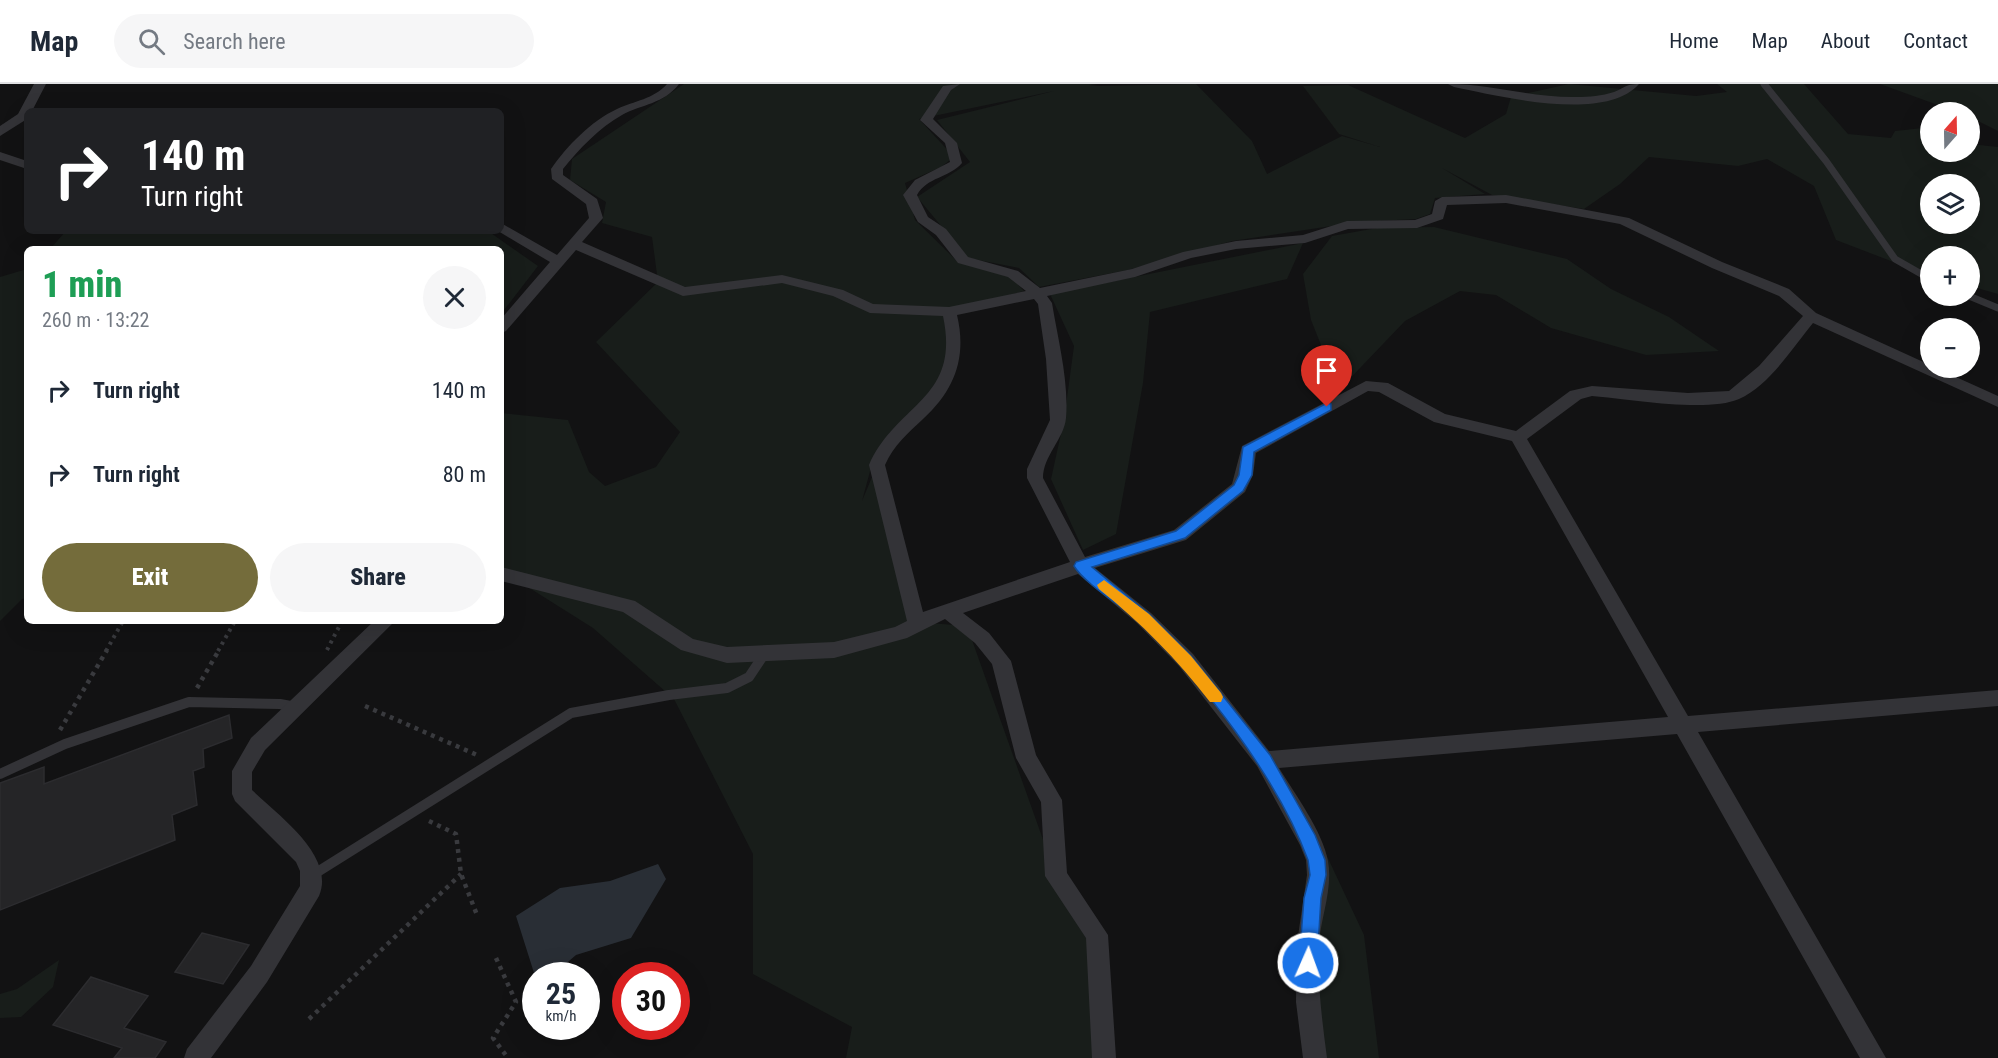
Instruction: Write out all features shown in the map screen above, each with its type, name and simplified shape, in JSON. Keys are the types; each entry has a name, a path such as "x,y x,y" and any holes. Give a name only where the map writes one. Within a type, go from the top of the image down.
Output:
{"street":[{"path":"27,108 40,84"},
{"path":"504,324 572,243 596,218 592,202 557,176 557,169 567,154 617,113 662,94 673,84"},
{"path":"954,84 947,88 926,120 948,137 957,151 956,163 948,171 925,177 915,184 910,195 923,219 941,232 963,260 1013,274 1037,293 1045,303 1058,420 1035,469 1035,478 1081,566 1144,618 1186,660 1264,760 1309,840 1317,860 1318,875 1308,943 1308,1002 1315,1058"},
{"path":"1454,84 1552,100 1601,100 1630,89 1633,84"},
{"path":"0,132 24,114"},
{"path":"0,156 24,164"},
{"path":"572,243 683,292 782,279 830,291 870,308 949,312 1136,273 1188,255 1236,245 1258,245 1305,239 1347,225 1417,224 1437,216 1442,201 1467,203 1493,198 1613,218 1634,224 1732,272 1781,289 1806,308 1811,316 1998,402"},
{"path":"504,229 558,261"},
{"path":"917,624 877,465 882,449 928,405 956,357 956,335 949,312"},
{"path":"504,575 628,606 688,645 727,655 834,650 900,633 948,611 1180,535 1239,488 1245,475 1248,450 1366,386 1382,387 1440,418 1518,436 1532,430 1576,394 1592,391 1713,398 1733,396 1756,376 1811,316"},
{"path":"1518,436 1874,1058"},
{"path":"948,611 982,638 1001,661 1026,758 1052,800 1056,876 1097,934 1104,1058"},
{"path":"196,1058 259,974 311,888 311,876 304,855 242,794 242,771 258,744 383,624"},
{"path":"1264,760 1998,698"}],"lane":[{"path":"1764,84 1826,161 1895,259 1920,275"},
{"path":"1980,301 1998,308"},
{"path":"311,876 572,713 669,695 727,688 749,677 765,653"},
{"path":"0,774 48,752 189,702 280,704 297,708"}],"path":[{"path":"48,752 121,624"},
{"path":"189,702 232,624"},
{"path":"365,706 491,762"},
{"path":"412,813 456,834 460,874 477,915"},
{"path":"309,1019 460,874"},
{"path":"496,958 516,1002 493,1038 508,1058"}],"shaded area":[{"path":"684,84 1098,84 1089,85 1098,86 1196,84 1252,141 1267,174 1342,136 1380,147 1339,134 1303,86 1348,85 1465,138 1506,114 1511,97 1569,84 1696,96 1727,92 1717,84 1804,84 1848,134 1891,138 1895,131 1920,128 1920,162 1980,162 1980,145 1998,147 1998,294 1980,289 1980,246 1920,246 1920,272 1836,240 1814,186 1767,159 1738,166 1649,157 1620,184 1584,209 1492,195 1442,168 1485,194 1435,198 1430,214 1416,219 1358,222 1232,241 1128,270 1039,287 1019,268 968,258 917,197 970,162 937,120 1054,91 919,119 954,157 941,167 905,183 915,220 958,262 1010,276 1024,291 949,312 947,373 872,464 862,501 877,465 917,622 967,626 1056,876 1098,950 1097,1058 846,1058 852,1027 753,974 753,854 674,699 593,628 504,572 504,413 568,420 589,472 605,486 656,467 680,432 596,342 658,282 652,237 602,223 606,202 570,180 572,159"},
{"path":"1880,84 1998,84 1998,131 1980,122 1980,102 1930,102"},
{"path":"1434,227 1567,259 1611,289 1669,317 1719,351 1646,355 1551,328 1496,295 1460,291 1405,321 1339,390 1311,320 1303,274 1332,236 1377,228"},
{"path":"63,234 492,234 538,266 504,310 504,246 53,246"},
{"path":"1303,243 1287,279 1150,312 1143,383 1116,534 1083,550 1051,479 1064,420 1074,346 1050,294"},
{"path":"24,270 24,599 0,621 0,277"},
{"path":"1326,854 1364,935 1379,1058 1315,1058 1308,1002"},
{"path":"658,864 666,879 631,938 576,955 568,962 531,962 516,916 560,888 610,881"},
{"path":"59,960 53,987 21,1017 0,1018 0,994 17,989"}],"building":[{"path":"229,715 232,738 203,749 204,767 193,771 197,805 172,815 175,840 0,910 0,783 44,767 44,784"},
{"path":"202,933 249,945 223,984 175,972"},
{"path":"91,977 148,996 124,1028 166,1042 155,1058 114,1058 122,1048 53,1025"}],"slow traffic":[{"path":"1104,585 1144,618 1186,660 1216,697"}],"route":[{"path":"1308,963 1313,898 1318,875 1317,860 1309,840 1264,760 1186,660 1144,618 1081,566 1135,547 1180,535 1239,488 1245,475 1248,450 1327,407"}]}
